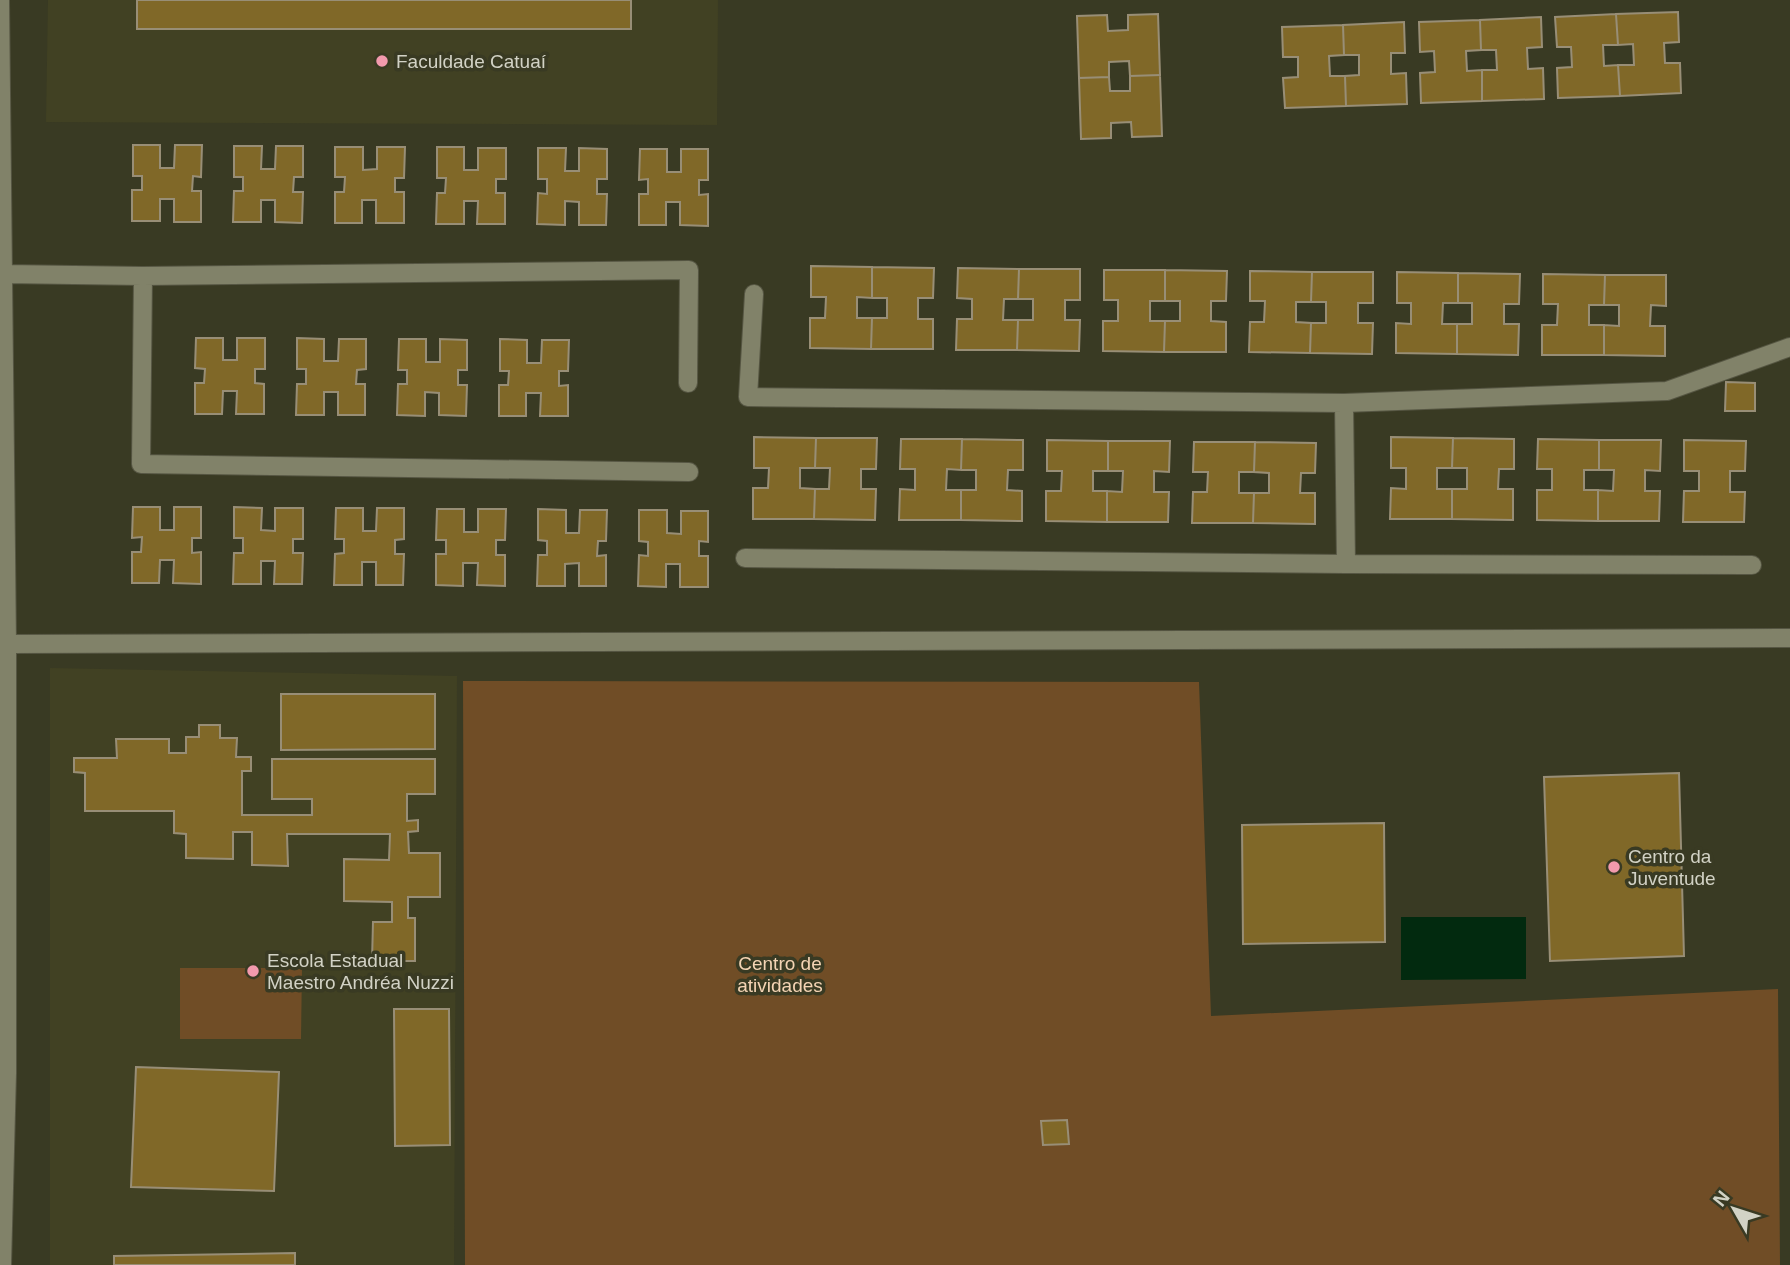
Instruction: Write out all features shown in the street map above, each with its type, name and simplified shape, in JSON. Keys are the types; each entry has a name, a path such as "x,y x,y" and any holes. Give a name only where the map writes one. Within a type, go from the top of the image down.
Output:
{"street":[{"path":"0,0 5,274 3,576 7,644 7,1073 2,1247"},
{"path":"5,274 143,276 689,270 688,383"},
{"path":"143,276 141,464 689,472"},
{"path":"754,294 748,397 1344,403 1667,391 1790,347"},
{"path":"1344,403 1346,564"},
{"path":"745,558 1752,565"},
{"path":"7,644 1790,638"}],"shaded area":[{"name":"Faculdade Catuaí","path":"48,0 718,0 717,125 46,122"},
{"name":"Escola Estadual Maestro Andréa Nuzzi","path":"50,668 457,676 454,1265 50,1265"},
{"path":"1401,917 1526,917 1526,979 1401,980"}],"green space":[{"name":"Centro de atividades","path":"463,681 1199,682 1211,1016 1778,989 1780,1265 465,1265"},
{"path":"180,968 302,968 301,1039 180,1039"}],"building":[{"name":"Faculdade Catuaí","path":"137,0 631,0 631,29 137,29"},
{"path":"1678,12 1679,42 1664,43 1665,63 1680,63 1681,93 1620,96 1618,65 1634,65 1633,44 1618,45 1616,14"},
{"path":"1158,14 1160,75 1130,76 1129,61 1109,62 1109,77 1079,78 1077,16 1107,15 1108,31 1128,30 1128,15"},
{"path":"1616,14 1618,45 1603,45 1604,66 1618,65 1620,96 1558,98 1557,68 1572,67 1571,47 1557,47 1555,17"},
{"path":"1541,17 1542,47 1527,48 1528,69 1543,68 1544,99 1482,101 1482,70 1497,70 1496,50 1481,50 1480,20"},
{"path":"1480,20 1481,50 1466,51 1467,71 1482,70 1482,101 1421,103 1420,73 1435,72 1434,51 1420,52 1419,22"},
{"path":"1404,22 1405,53 1391,53 1391,74 1406,73 1407,104 1346,106 1345,76 1359,75 1359,55 1344,55 1343,25"},
{"path":"1343,25 1344,55 1329,56 1330,76 1345,76 1346,106 1285,108 1283,78 1298,77 1298,57 1283,57 1282,27"},
{"path":"1160,75 1162,136 1132,137 1131,122 1111,123 1111,138 1081,139 1079,78 1109,77 1110,91 1130,91 1130,76"},
{"path":"133,145 160,145 160,168 174,168 175,145 202,145 201,177 193,176 192,191 201,191 201,222 174,222 174,199 160,199 160,221 132,221 132,190 142,190 142,176 133,176"},
{"path":"234,146 262,146 261,169 275,169 276,146 303,146 303,177 294,177 293,192 303,192 302,223 275,222 275,200 261,200 261,222 233,222 234,191 243,191 243,177 234,177"},
{"path":"335,147 363,147 363,170 377,169 377,147 405,147 404,178 395,178 395,192 404,192 404,223 376,223 376,200 362,200 362,223 335,223 335,192 344,192 345,177 335,177"},
{"path":"437,147 464,147 464,170 478,170 478,148 506,148 506,179 496,179 496,193 505,193 505,224 477,224 478,201 464,201 464,224 436,224 437,193 445,193 446,178 437,178"},
{"path":"538,148 566,148 565,171 579,171 579,148 607,149 607,179 597,179 597,194 607,194 606,225 579,225 579,202 565,201 565,225 537,224 538,193 547,194 547,179 538,179"},
{"path":"640,149 667,149 667,172 681,172 681,149 708,149 708,180 699,180 699,195 708,194 708,226 680,225 680,202 666,202 666,225 639,225 639,194 648,194 648,179 639,180"},
{"path":"811,266 872,267 872,298 857,297 857,318 872,318 871,349 810,348 810,318 825,318 826,297 811,297"},
{"path":"872,267 934,268 933,298 918,298 918,319 933,319 933,349 871,349 872,318 887,318 887,298 872,298"},
{"path":"958,268 1019,269 1018,299 1004,299 1003,320 1018,320 1017,350 956,350 957,319 972,319 972,299 957,298"},
{"path":"1019,269 1080,269 1080,300 1065,300 1065,320 1080,320 1079,351 1017,350 1018,320 1033,320 1033,299 1018,299"},
{"path":"1104,270 1165,270 1165,301 1150,301 1150,321 1165,321 1164,352 1103,351 1103,321 1118,321 1118,300 1104,300"},
{"path":"1165,270 1227,271 1226,301 1211,301 1211,321 1226,322 1226,352 1164,352 1165,321 1180,321 1180,301 1165,301"},
{"path":"1250,271 1312,272 1311,302 1296,302 1296,322 1311,323 1310,353 1249,352 1250,322 1264,322 1265,301 1250,301"},
{"path":"1312,272 1373,272 1373,303 1358,303 1358,323 1373,323 1372,354 1310,353 1311,323 1326,323 1326,302 1311,302"},
{"path":"1397,272 1458,273 1458,303 1443,303 1442,324 1457,324 1457,354 1396,353 1396,323 1411,324 1411,303 1397,303"},
{"path":"1458,273 1520,274 1519,304 1504,304 1504,324 1519,324 1518,355 1457,354 1457,324 1472,324 1472,303 1458,303"},
{"path":"1543,274 1605,275 1604,305 1589,305 1589,325 1604,325 1604,355 1542,355 1542,325 1557,325 1558,304 1543,304"},
{"path":"1605,275 1666,275 1666,306 1651,305 1650,326 1665,326 1665,356 1604,355 1604,325 1619,326 1619,305 1604,305"},
{"path":"196,338 223,338 223,360 237,360 237,338 265,338 265,369 255,369 255,383 264,384 264,414 236,414 237,391 223,391 222,414 195,414 195,383 204,383 205,369 195,368"},
{"path":"297,338 324,339 324,361 338,361 339,339 366,339 366,369 357,370 356,384 365,384 365,415 338,415 338,392 324,392 324,415 296,415 297,384 306,384 306,369 297,369"},
{"path":"399,339 426,339 426,362 440,362 440,339 467,340 467,370 458,370 458,385 467,385 466,416 439,415 439,393 425,392 425,416 397,415 398,384 407,384 407,370 398,370"},
{"path":"500,339 527,340 527,363 541,363 542,340 569,340 568,371 559,371 559,386 568,385 568,416 540,416 541,393 526,393 526,416 499,416 499,385 508,385 509,371 500,371"},
{"path":"1726,382 1755,383 1755,411 1725,411"},
{"path":"754,437 816,438 815,468 800,468 800,488 815,489 814,519 753,519 753,488 768,488 769,468 754,468"},
{"path":"1391,437 1453,438 1452,468 1437,468 1437,489 1452,489 1452,519 1390,519 1391,488 1406,489 1406,468 1391,468"},
{"path":"816,438 877,438 876,469 861,469 861,489 876,489 875,520 814,519 815,489 829,489 830,468 815,468"},
{"path":"1453,438 1514,439 1514,469 1499,469 1498,489 1513,489 1513,520 1452,519 1452,489 1467,489 1467,468 1452,468"},
{"path":"901,439 962,439 961,470 947,469 946,490 961,490 961,520 899,520 900,489 915,490 915,469 900,469"},
{"path":"962,439 1023,440 1023,470 1008,470 1007,490 1022,491 1022,521 961,520 961,490 976,490 976,470 961,470"},
{"path":"1538,439 1599,440 1599,470 1584,470 1584,490 1598,490 1598,521 1537,520 1537,490 1552,490 1552,469 1537,469"},
{"path":"1047,440 1108,441 1108,471 1093,471 1093,491 1107,491 1107,522 1046,521 1046,491 1061,491 1062,471 1047,471"},
{"path":"1599,440 1661,440 1660,471 1645,470 1645,491 1660,491 1659,521 1598,521 1598,490 1613,491 1614,470 1599,470"},
{"path":"1684,440 1746,441 1745,471 1730,471 1730,492 1745,492 1744,522 1683,522 1684,491 1699,491 1699,471 1684,471"},
{"path":"1108,441 1170,441 1169,472 1154,471 1154,492 1169,492 1168,522 1107,522 1107,491 1122,492 1123,471 1108,471"},
{"path":"1194,442 1255,442 1254,472 1239,472 1239,493 1254,493 1253,523 1192,523 1193,492 1207,492 1208,472 1193,472"},
{"path":"1255,442 1316,443 1315,473 1301,473 1300,493 1315,493 1315,524 1253,523 1254,493 1269,493 1269,473 1254,472"},
{"path":"133,507 160,507 160,530 174,530 174,507 201,507 201,538 192,538 192,553 201,552 201,584 173,583 174,560 160,560 159,583 132,583 132,552 141,552 142,537 132,538"},
{"path":"234,507 262,508 261,530 275,531 275,508 303,508 303,539 293,539 293,553 303,553 302,584 274,584 275,561 261,561 261,584 233,584 234,553 243,553 243,538 234,538"},
{"path":"336,508 363,508 363,531 376,531 377,508 404,508 404,539 395,540 395,554 404,554 403,585 376,585 376,562 362,562 362,585 334,585 335,554 344,553 344,539 335,539"},
{"path":"437,509 464,509 464,532 478,532 478,509 506,509 505,540 496,540 496,555 505,555 505,586 477,585 478,563 463,563 463,586 436,585 436,554 446,554 446,540 436,540"},
{"path":"538,509 566,510 566,533 579,533 580,510 607,510 606,541 598,541 597,556 606,555 606,586 579,586 579,563 565,564 565,586 537,586 538,555 547,555 547,541 538,540"},
{"path":"639,510 667,510 667,533 681,534 681,511 708,511 708,542 699,541 699,556 708,556 708,587 680,587 680,564 666,564 666,587 638,586 639,555 648,556 648,542 639,541"},
{"path":"281,694 435,694 435,749 281,750"},
{"path":"199,725 220,725 220,738 237,738 236,757 251,757 251,771 242,771 242,815 312,815 312,799 272,799 272,759 435,759 435,794 407,794 407,821 418,820 418,831 408,832 409,853 440,853 440,897 408,897 408,918 415,918 415,961 372,961 373,922 392,922 392,902 344,901 344,859 389,860 390,834 287,834 288,866 252,865 252,832 233,832 233,859 186,858 186,834 174,833 174,811 85,811 85,773 74,772 74,758 117,758 116,739 169,739 169,753 186,753 186,737 199,737"},
{"name":"Centro da Juventude","path":"1679,773 1684,956 1550,961 1544,777"},
{"path":"1384,823 1385,942 1243,944 1242,825"},
{"path":"394,1009 449,1009 450,1145 395,1146"},
{"path":"136,1067 279,1072 274,1191 131,1187"},
{"path":"1067,1120 1069,1144 1043,1145 1041,1121"},
{"path":"295,1253 295,1265 114,1265 114,1256"}],"place":[{"name":"Faculdade Catuaí","path":"382,61"},
{"name":"Centro da Juventude","path":"1614,867"},
{"name":"Escola Estadual Maestro Andréa Nuzzi","path":"253,971"}]}
